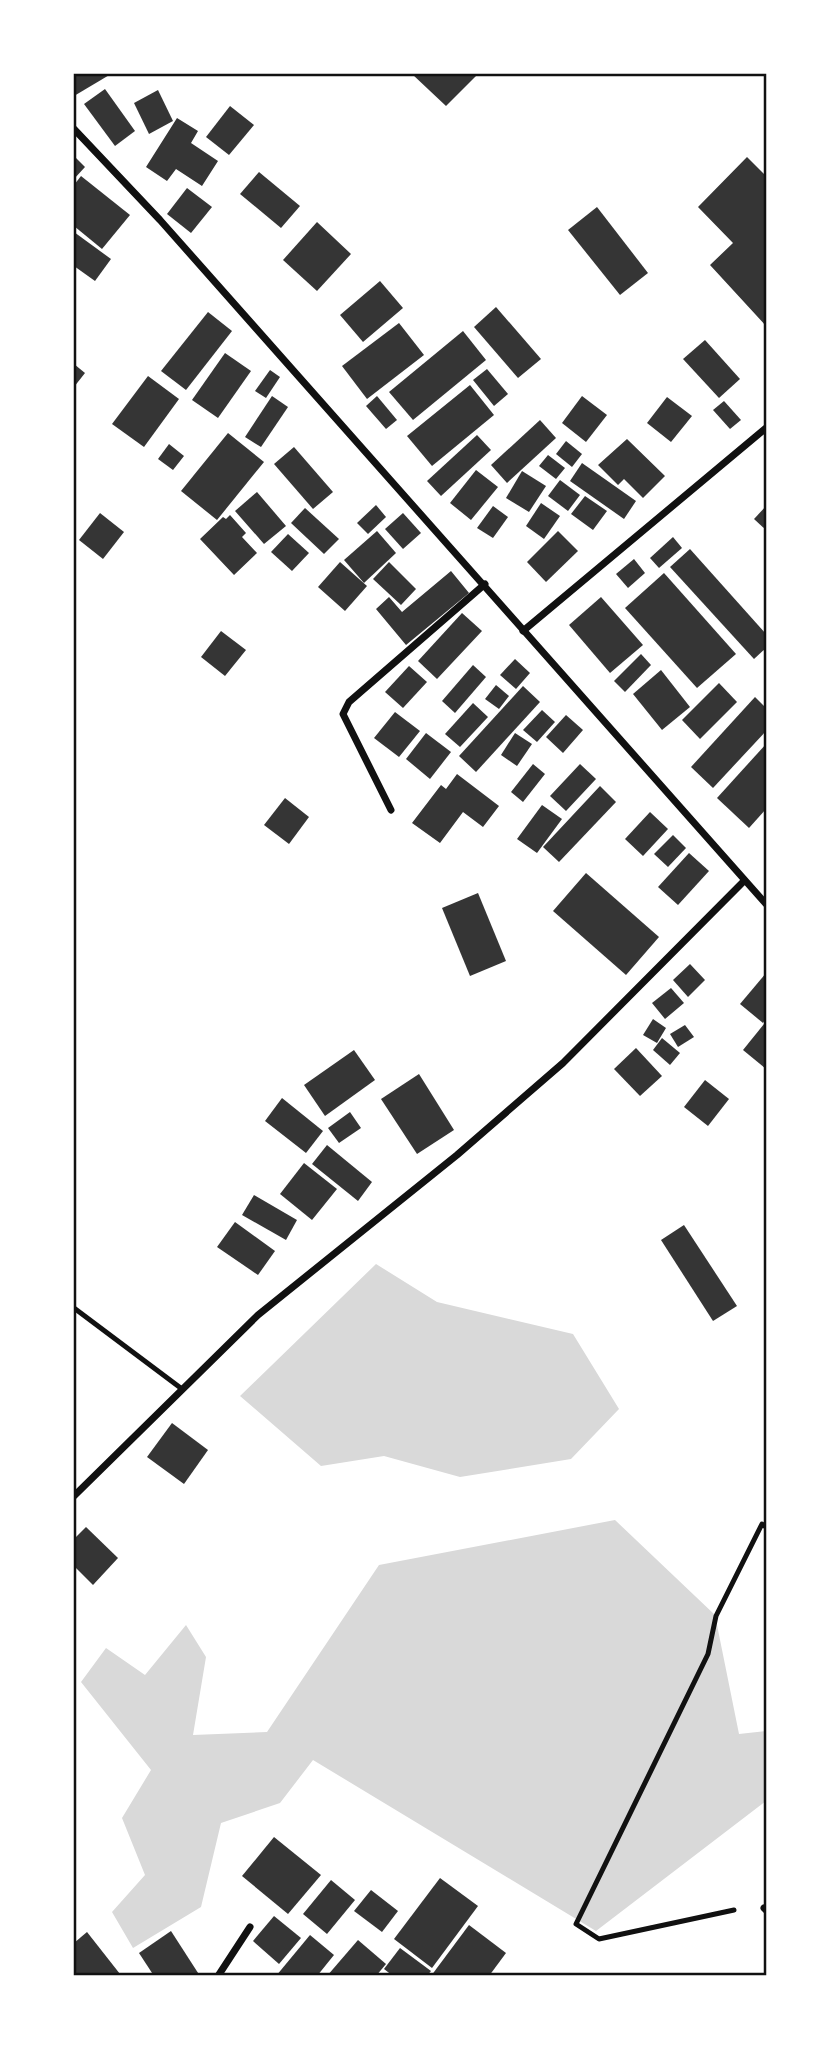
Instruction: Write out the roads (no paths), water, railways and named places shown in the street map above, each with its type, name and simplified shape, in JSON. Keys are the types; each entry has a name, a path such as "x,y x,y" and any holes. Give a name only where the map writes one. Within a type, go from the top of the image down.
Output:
{"street":[{"path":"74,129 160,220 766,904"},
{"path":"523,631 766,428"},
{"path":"391,810 343,714 345,708 485,584"},
{"path":"74,1496 258,1315 457,1155 563,1063 744,881"},
{"path":"218,1976 250,1927"}],"lane":[{"path":"74,1308 183,1389"},
{"path":"734,1910 599,1939 576,1924 708,1654 716,1616 762,1524 766,1527"}]}
